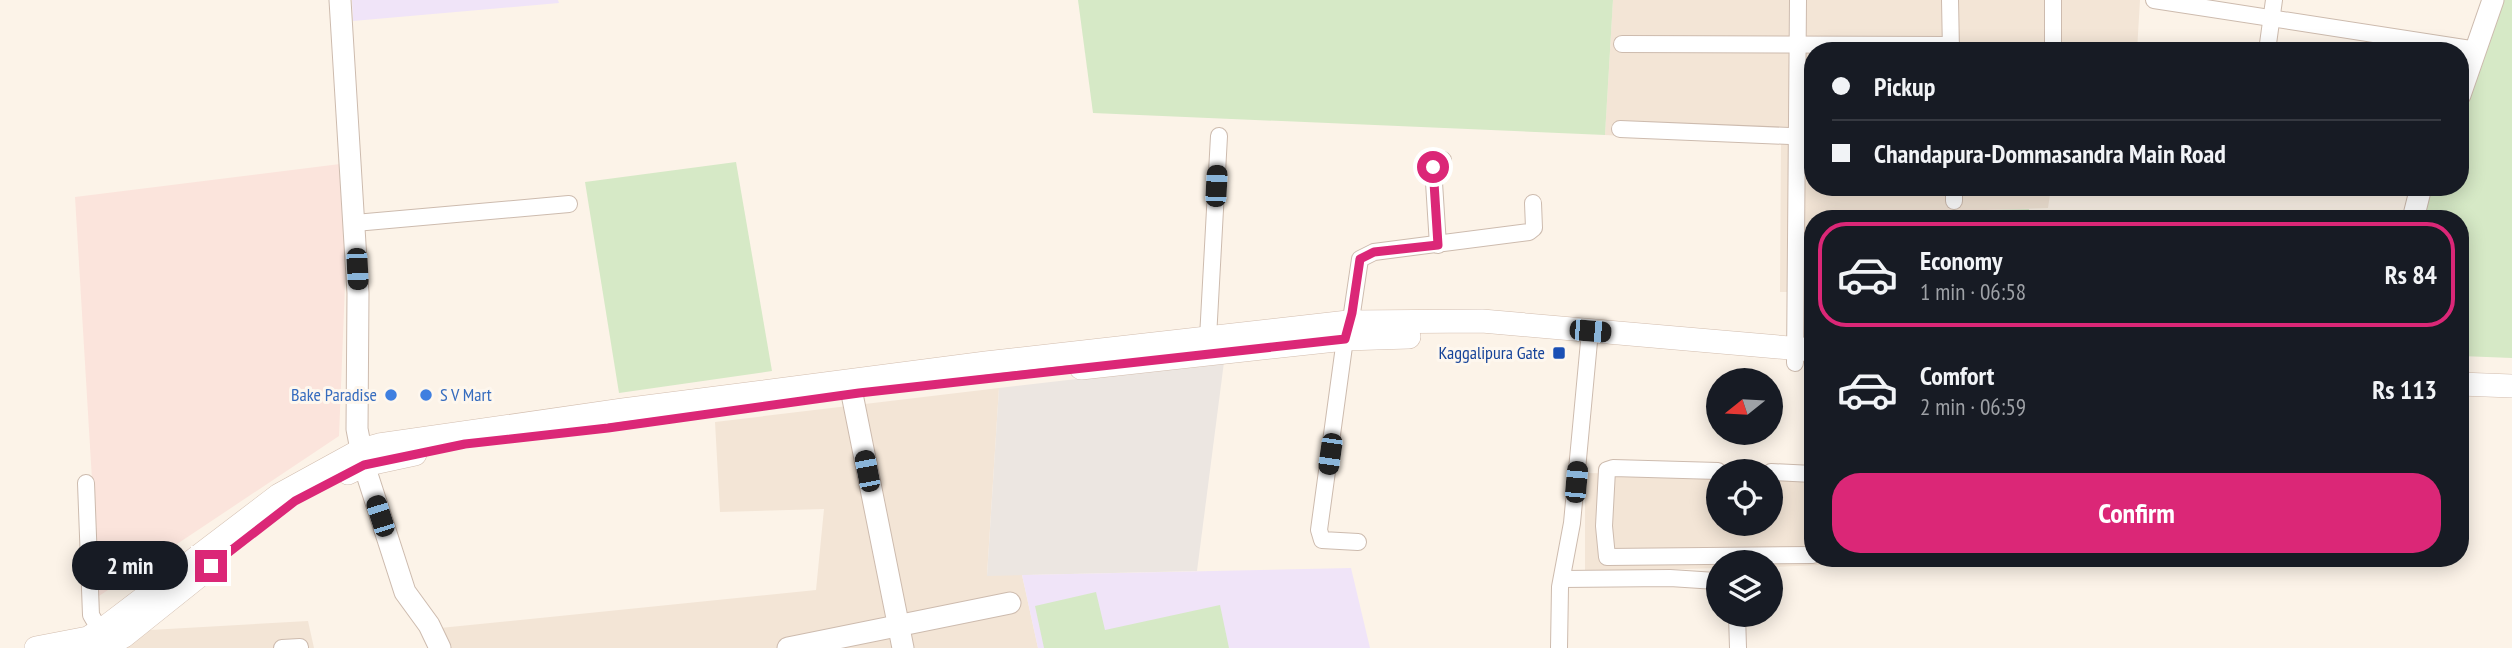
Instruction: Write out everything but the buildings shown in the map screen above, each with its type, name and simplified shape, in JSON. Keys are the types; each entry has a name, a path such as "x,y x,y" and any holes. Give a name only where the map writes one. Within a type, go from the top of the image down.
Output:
{"main road":[{"path":"362,457 608,428 1347,331"},
{"path":"36,648 88,638 105,643 279,495 362,457 379,445 986,363 1208,338 1347,331 1589,338 1804,356"},
{"path":"2469,371 2512,373"},
{"path":"2469,384 2512,386"}],"street":[{"path":"340,0 358,293 357,429 362,457 405,592 429,625 440,648"},
{"path":"1798,0 1804,121"},
{"path":"1950,0 1951,42"},
{"path":"2053,0 2053,42"},
{"path":"2160,0 2219,5 2271,18 2426,42"},
{"path":"2268,42 2274,0"},
{"path":"2469,71 2493,0"},
{"path":"1622,44 1804,43"},
{"path":"2469,49 2477,50"},
{"path":"1620,129 1804,137"},
{"path":"1208,338 1219,136"},
{"path":"1438,245 1433,167 1435,161 1443,160"},
{"path":"1358,542 1322,540 1320,537 1347,331 1360,259 1374,252 1530,232 1534,228 1533,203"},
{"path":"355,223 569,204"},
{"path":"1559,648 1562,579 1573,509 1589,338"},
{"path":"852,394 903,648"},
{"path":"1706,471 1607,470 1607,556 1804,555"},
{"path":"1783,473 1804,474"},
{"path":"86,483 91,614 105,643"},
{"path":"1573,509 1605,509"},
{"path":"1562,579 1706,580"},
{"path":"788,648 1010,603"},
{"path":"1737,627 1738,648"},
{"path":"282,648 300,647"}],"shaded area":[{"path":"352,0 558,0 559,3 353,21"},
{"path":"1613,0 2140,0 2138,42 1804,42 1804,196 2050,196 2048,208 1804,210 1804,292 1780,292 1781,144 1605,135"},
{"path":"340,164 346,260 339,436 99,596 75,197"},
{"path":"1224,362 1197,571 987,576 999,388"},
{"path":"999,388 987,575 1022,575 1038,648 447,648 440,628 816,590 824,509 720,512 715,422"},
{"path":"1585,473 1706,475 1706,536 1783,536 1783,475 1804,476 1804,566 1783,567 1783,550 1706,550 1706,568 1585,572"},
{"path":"1351,568 1370,648 1038,648 1022,575"},
{"path":"308,621 314,648 121,648 150,630"}],"green space":[{"path":"1078,0 1613,0 1605,135 1093,113"},
{"path":"2499,0 2512,0 2512,358 2469,356 2469,210 2426,210 2428,196 2469,196 2469,81"},
{"path":"736,162 772,371 619,393 585,182"},
{"path":"1096,592 1105,630 1220,605 1229,648 1044,648 1035,606"}],"place":[{"name":"Kaggalipura Gate","path":"1559,353"},
{"name":"Bake Paradise","path":"391,395"},
{"name":"S V Mart","path":"426,395"}],"route":[{"path":"211,566 295,501 364,465 465,444 608,428 859,393 1345,339 1360,259 1374,252 1438,245 1433,167"}]}
